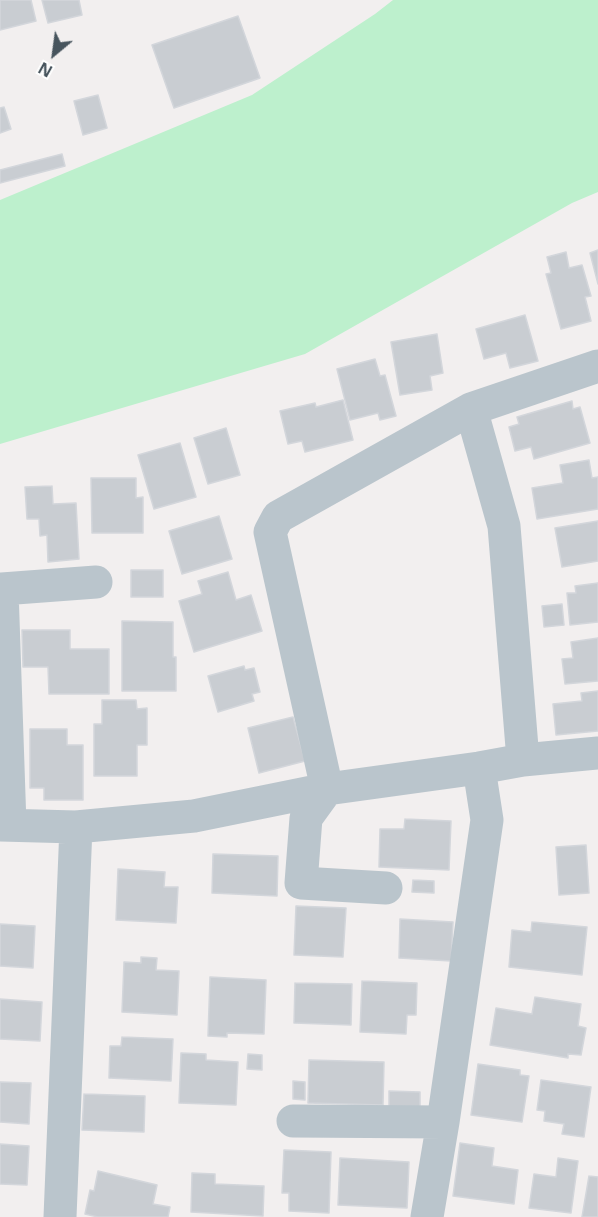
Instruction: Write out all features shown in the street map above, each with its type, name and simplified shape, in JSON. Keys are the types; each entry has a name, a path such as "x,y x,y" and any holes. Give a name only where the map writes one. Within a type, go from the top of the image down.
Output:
{"street":[{"path":"386,888 301,883 306,818 327,789 270,532 278,517 471,409 598,366"},
{"path":"471,409 504,526 523,760"},
{"path":"96,582 2,589 5,825 76,827 194,816 327,789 523,760 598,753"},
{"path":"427,1217 487,820 479,768"},
{"path":"60,1217 76,827"},
{"path":"293,1121 443,1122"}],"green space":[{"path":"393,0 598,0 598,192 572,203 305,354 0,444 0,200 252,95"}],"building":[{"path":"0,0 31,0 36,21 0,30"},
{"path":"42,0 79,0 82,15 48,23"},
{"path":"238,16 260,78 174,108 152,45"},
{"path":"98,95 107,128 83,135 74,101"},
{"path":"4,107 11,129 0,133 0,108"},
{"path":"62,154 65,166 0,183 0,170"},
{"path":"598,250 598,284 590,253"},
{"path":"566,252 569,268 582,265 591,296 585,297 591,321 561,329 546,274 551,273 547,257"},
{"path":"525,315 538,361 510,368 506,353 484,359 476,329"},
{"path":"437,334 443,373 430,376 432,390 400,395 391,342"},
{"path":"375,359 380,376 385,375 396,416 380,420 378,413 350,420 337,369"},
{"path":"343,400 353,440 305,452 302,441 288,444 280,411 315,403 316,407"},
{"path":"572,401 573,409 580,407 590,443 534,459 531,447 515,451 509,427 519,424 517,417"},
{"path":"226,428 240,475 208,484 194,438"},
{"path":"180,443 196,497 154,509 138,455"},
{"path":"589,460 592,478 598,477 598,509 537,519 532,488 563,483 560,465"},
{"path":"91,478 136,478 136,498 143,497 143,533 92,533"},
{"path":"52,486 53,504 76,503 79,559 48,562 47,535 40,536 39,519 27,519 25,487"},
{"path":"219,516 232,559 182,574 169,531"},
{"path":"598,521 598,561 562,567 555,528"},
{"path":"131,570 163,570 163,597 131,597"},
{"path":"228,572 236,600 251,595 262,631 194,652 179,601 202,594 198,581"},
{"path":"598,583 598,622 570,625 567,593 576,593 575,586"},
{"path":"562,604 564,625 544,627 542,606"},
{"path":"122,621 173,622 176,691 122,691"},
{"path":"22,630 70,630 70,649 109,649 109,694 49,694 48,667 23,667"},
{"path":"598,638 598,681 565,684 562,659 573,658 571,642"},
{"path":"244,666 245,670 254,668 260,692 252,694 254,701 218,712 208,676"},
{"path":"598,691 598,731 556,735 553,704 582,701 581,693"},
{"path":"102,700 136,700 137,709 147,708 147,745 137,745 137,776 94,776 94,724 102,724"},
{"path":"293,717 305,761 259,773 248,728"},
{"path":"30,729 67,729 67,745 83,745 83,800 44,800 44,788 30,788"},
{"path":"405,819 451,821 449,870 379,867 380,829 404,829"},
{"path":"586,845 589,893 559,895 556,847"},
{"path":"213,854 278,856 277,896 212,893"},
{"path":"118,869 165,872 164,887 178,887 176,923 116,920"},
{"path":"413,880 434,881 434,893 412,892"},
{"path":"296,906 346,908 343,957 294,955"},
{"path":"400,919 453,922 451,961 399,958"},
{"path":"532,922 587,927 582,975 509,967 512,930 531,932"},
{"path":"0,924 35,926 33,968 0,966"},
{"path":"141,957 157,958 156,970 179,971 177,1015 122,1012 124,962 141,963"},
{"path":"210,977 266,980 264,1034 227,1033 227,1037 208,1036"},
{"path":"362,981 417,983 416,1015 407,1015 406,1034 360,1032"},
{"path":"295,983 352,984 351,1025 294,1023"},
{"path":"535,997 581,1004 578,1026 586,1028 581,1055 568,1054 568,1058 490,1045 496,1008 532,1014"},
{"path":"0,999 42,1002 40,1041 0,1039"},
{"path":"122,1037 173,1039 171,1081 109,1078 110,1046 121,1046"},
{"path":"181,1053 206,1054 206,1060 238,1062 236,1105 179,1103"},
{"path":"248,1054 262,1055 262,1070 247,1069"},
{"path":"309,1060 384,1062 383,1105 308,1103"},
{"path":"478,1064 520,1070 520,1075 529,1076 522,1122 471,1115"},
{"path":"541,1080 591,1087 584,1137 562,1134 564,1124 544,1121 545,1111 537,1110"},
{"path":"293,1081 305,1082 305,1100 293,1099"},
{"path":"0,1082 31,1083 29,1124 0,1122"},
{"path":"389,1091 420,1092 420,1108 389,1107"},
{"path":"84,1094 145,1096 144,1132 82,1130"},
{"path":"460,1143 494,1148 492,1166 518,1170 514,1204 453,1196"},
{"path":"0,1144 29,1146 27,1185 0,1184"},
{"path":"284,1150 331,1152 329,1213 289,1211 289,1193 282,1193"},
{"path":"340,1158 409,1162 407,1208 338,1205"},
{"path":"558,1158 578,1161 571,1213 529,1208 534,1174 556,1177"},
{"path":"98,1171 157,1185 153,1204 170,1207 168,1217 98,1217 85,1214 90,1190 94,1191"},
{"path":"192,1173 215,1174 215,1184 264,1186 263,1216 191,1212"},
{"path":"589,1176 598,1177 598,1217 582,1217"}]}
